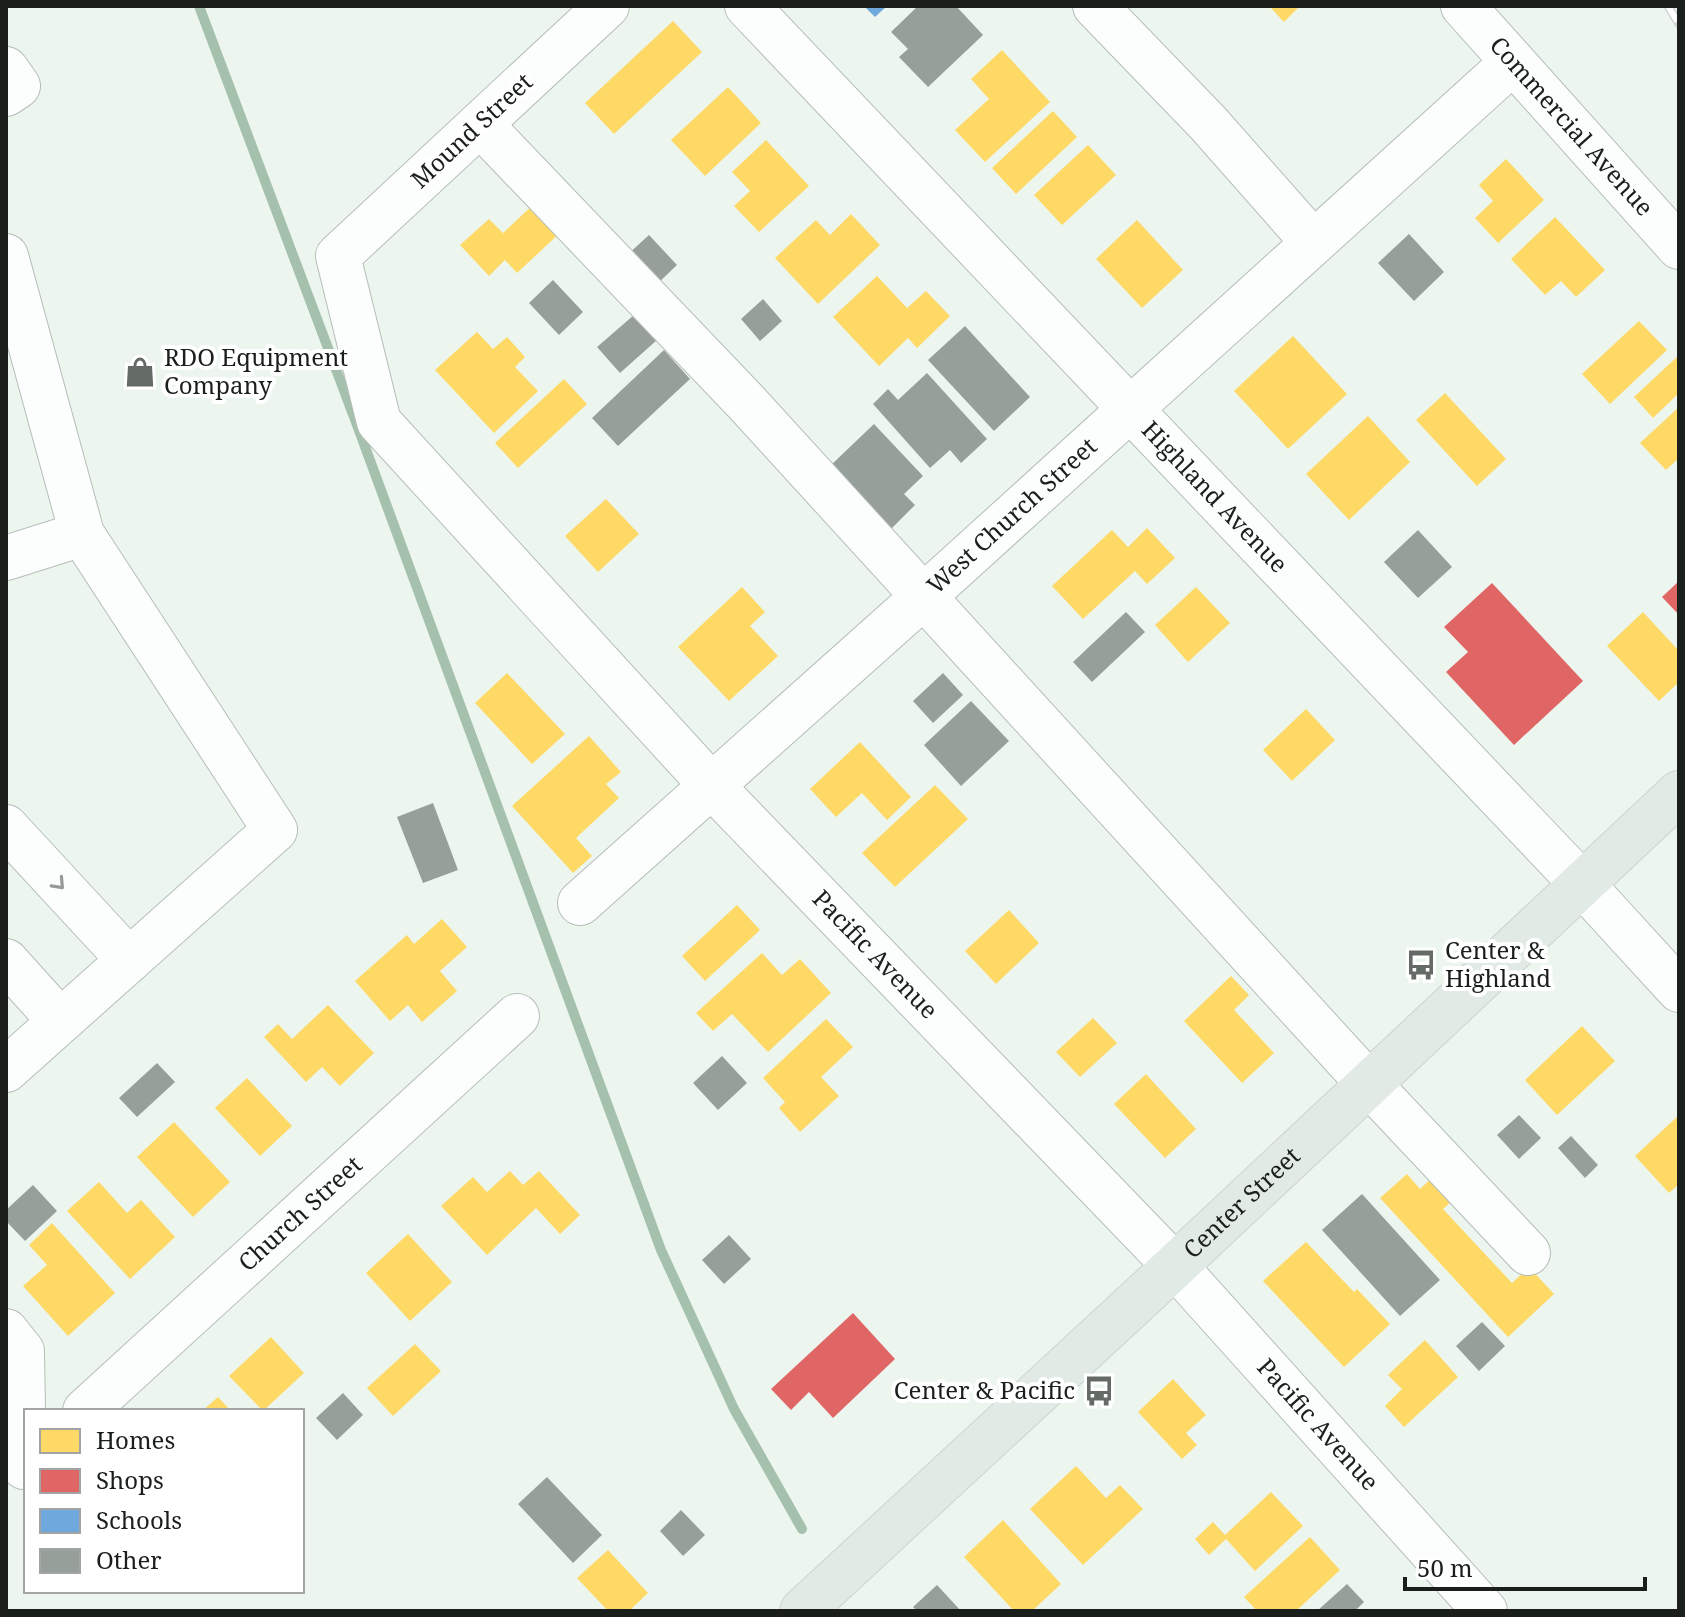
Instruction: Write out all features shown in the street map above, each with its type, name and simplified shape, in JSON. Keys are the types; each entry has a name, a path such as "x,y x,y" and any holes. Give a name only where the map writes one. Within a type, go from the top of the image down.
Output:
{"main road":[{"name":"Center Street","path":"802,1611 1679,793"}],"street":[{"name":"Mound Street","path":"338,256 607,6"},
{"name":"Highland Avenue","path":"747,6 1582,884 1679,990"},
{"path":"1095,6 1219,135 1313,242"},
{"name":"Commercial Avenue","path":"1463,6 1679,247"},
{"name":"West Church Street","path":"580,903 1513,62"},
{"path":"6,69 18,86 6,94"},
{"path":"480,124 744,400 1369,1084 1528,1253"},
{"path":"6,256 82,534 275,830 6,1070"},
{"name":"Pacific Avenue","path":"338,256 379,422 711,785 1175,1266 1485,1611"},
{"path":"6,558 82,534"},
{"path":"6,827 129,960"},
{"path":"6,961 60,1021"},
{"name":"Church Street","path":"87,1409 517,1016"},
{"path":"6,1331 22,1351 19,1472"}],"building: Homes":[{"path":"1269,6 1300,6 1284,22"},
{"path":"673,21 702,52 614,134 585,103"},
{"path":"1002,50 1050,102 985,162 955,130 989,99 971,79"},
{"path":"728,87 761,123 705,176 671,140"},
{"path":"1053,111 1077,137 1016,194 992,168"},
{"path":"766,140 809,186 759,232 734,206 750,191 732,172"},
{"path":"1088,145 1116,175 1062,225 1034,195"},
{"path":"1506,159 1544,200 1498,243 1475,218 1493,201 1479,185"},
{"path":"536,202 562,231 517,273 505,260 489,276 460,245 489,219 503,233"},
{"path":"851,214 880,245 818,304 775,258 816,220 830,235"},
{"path":"1555,217 1605,270 1576,297 1561,281 1545,295 1511,259"},
{"path":"1137,220 1183,270 1142,308 1096,259"},
{"path":"877,276 907,308 926,291 950,316 917,348 908,338 879,366 833,317"},
{"path":"1639,321 1667,350 1610,404 1582,374"},
{"path":"477,332 493,349 507,337 525,357 515,367 538,391 494,433 435,370"},
{"path":"1293,336 1347,394 1288,449 1234,391"},
{"path":"1679,355 1679,393 1653,418 1634,397"},
{"path":"564,379 587,404 518,468 495,443"},
{"path":"1445,393 1506,459 1477,486 1416,420"},
{"path":"1679,407 1679,458 1666,470 1640,443"},
{"path":"1368,416 1410,462 1349,520 1306,474"},
{"path":"606,499 639,534 598,572 565,536"},
{"path":"1147,528 1175,558 1147,584 1135,571 1083,619 1052,586 1112,530 1128,547"},
{"path":"742,587 765,612 750,626 778,656 729,701 678,647"},
{"path":"1196,587 1230,623 1188,662 1155,625"},
{"path":"1643,612 1679,651 1679,682 1659,701 1607,646"},
{"path":"507,673 565,734 532,764 475,703"},
{"path":"1306,709 1335,740 1292,781 1263,750"},
{"path":"589,736 621,772 606,784 619,798 576,838 592,856 573,873 512,806"},
{"path":"860,742 911,797 887,820 862,793 836,817 810,789"},
{"path":"935,785 968,819 895,887 862,853"},
{"path":"737,905 760,930 705,981 682,956"},
{"path":"1009,910 1039,943 996,984 965,951"},
{"path":"442,919 467,947 440,971 457,991 422,1022 408,1005 390,1021 355,981 407,935 414,944"},
{"path":"762,953 782,975 800,959 831,993 768,1052 732,1014 713,1031 696,1013"},
{"path":"1231,976 1249,995 1234,1010 1274,1053 1242,1083 1184,1021"},
{"path":"328,1005 374,1053 340,1086 322,1067 306,1082 264,1037 278,1024 292,1039"},
{"path":"1093,1018 1117,1043 1080,1077 1056,1052"},
{"path":"826,1019 853,1047 821,1077 839,1096 800,1132 779,1108 785,1102 763,1078"},
{"path":"1582,1026 1615,1061 1557,1115 1525,1080"},
{"path":"1146,1074 1196,1129 1165,1158 1114,1104"},
{"path":"247,1078 292,1126 260,1156 215,1108"},
{"path":"1679,1115 1679,1184 1669,1193 1635,1156"},
{"path":"174,1122 230,1182 193,1217 137,1157"},
{"path":"510,1171 523,1185 539,1171 580,1215 560,1234 536,1208 487,1255 441,1206 473,1177 487,1192"},
{"path":"1439,1171 1460,1194 1443,1209 1512,1283 1529,1267 1554,1294 1508,1337 1380,1198 1407,1174 1420,1189"},
{"path":"99,1182 127,1213 141,1200 175,1237 130,1279 67,1211"},
{"path":"52,1223 115,1293 68,1336 23,1286 47,1265 29,1245"},
{"path":"408,1234 452,1282 410,1321 366,1273"},
{"path":"1306,1242 1390,1324 1344,1367 1263,1281"},
{"path":"271,1337 304,1373 265,1409 261,1409 229,1376"},
{"path":"1425,1340 1458,1377 1404,1427 1385,1406 1402,1389 1388,1375"},
{"path":"415,1344 441,1371 393,1416 367,1388"},
{"path":"1173,1379 1206,1415 1186,1433 1197,1445 1182,1459 1138,1412"},
{"path":"218,1397 229,1409 204,1409"},
{"path":"1076,1466 1106,1498 1120,1485 1143,1509 1083,1565 1030,1509"},
{"path":"1271,1492 1303,1526 1255,1571 1226,1539 1209,1555 1195,1539 1213,1522 1225,1535"},
{"path":"1003,1520 1061,1584 1032,1611 1014,1611 964,1557"},
{"path":"1310,1537 1340,1570 1296,1611 1257,1611 1244,1597"},
{"path":"608,1550 648,1593 629,1611 608,1611 577,1578"}],"building: Shops":[{"path":"1679,581 1679,615 1662,597"},
{"path":"1492,583 1583,681 1514,745 1446,672 1468,652 1444,627"},
{"path":"853,1313 895,1359 833,1418 809,1392 791,1410 771,1389"}],"building: Schools":[{"path":"864,6 887,6 875,17"}],"building: Other":[{"path":"918,6 956,6 983,35 928,87 899,57 908,49 891,32"},
{"path":"1409,234 1444,272 1414,301 1378,263"},
{"path":"649,235 677,265 654,287 626,256"},
{"path":"553,280 583,312 559,335 529,303"},
{"path":"763,299 782,321 760,341 741,319"},
{"path":"634,315 657,340 620,373 597,347"},
{"path":"965,326 1030,397 994,431 928,360"},
{"path":"664,350 690,379 618,446 592,418"},
{"path":"927,373 987,439 961,463 950,450 930,468 873,404 888,389 898,400"},
{"path":"874,424 923,476 904,494 915,505 890,530 829,467"},
{"path":"1418,530 1452,567 1418,598 1384,562"},
{"path":"1126,612 1145,632 1092,682 1073,662"},
{"path":"943,673 963,695 933,723 913,701"},
{"path":"971,701 1009,741 961,786 924,745"},
{"path":"433,803 458,870 423,883 397,817"},
{"path":"722,1056 747,1083 718,1110 693,1083"},
{"path":"157,1063 175,1082 137,1117 119,1098"},
{"path":"1519,1115 1541,1138 1519,1159 1497,1135"},
{"path":"1571,1136 1598,1165 1585,1178 1558,1148"},
{"path":"33,1185 57,1211 25,1241 6,1221 6,1210"},
{"path":"1362,1194 1440,1280 1400,1316 1322,1230"},
{"path":"729,1235 751,1259 724,1284 702,1260"},
{"path":"1482,1322 1505,1346 1479,1371 1456,1346"},
{"path":"343,1393 363,1415 337,1440 316,1418"},
{"path":"547,1477 602,1535 573,1563 518,1504"},
{"path":"681,1510 705,1535 683,1556 660,1531"},
{"path":"1347,1584 1364,1602 1355,1611 1317,1611"},
{"path":"937,1585 961,1611 917,1611 913,1607"}],"waterway":[{"path":"199,6 661,1250 734,1409 802,1529"}],"railway":[{"path":"1668,6 1679,24"}],"place":[{"name":"RDO Equipment Company","path":"140,372"},
{"name":"Center & Highland","path":"1421,965"},
{"name":"Center & Pacific","path":"1099,1391"}]}
